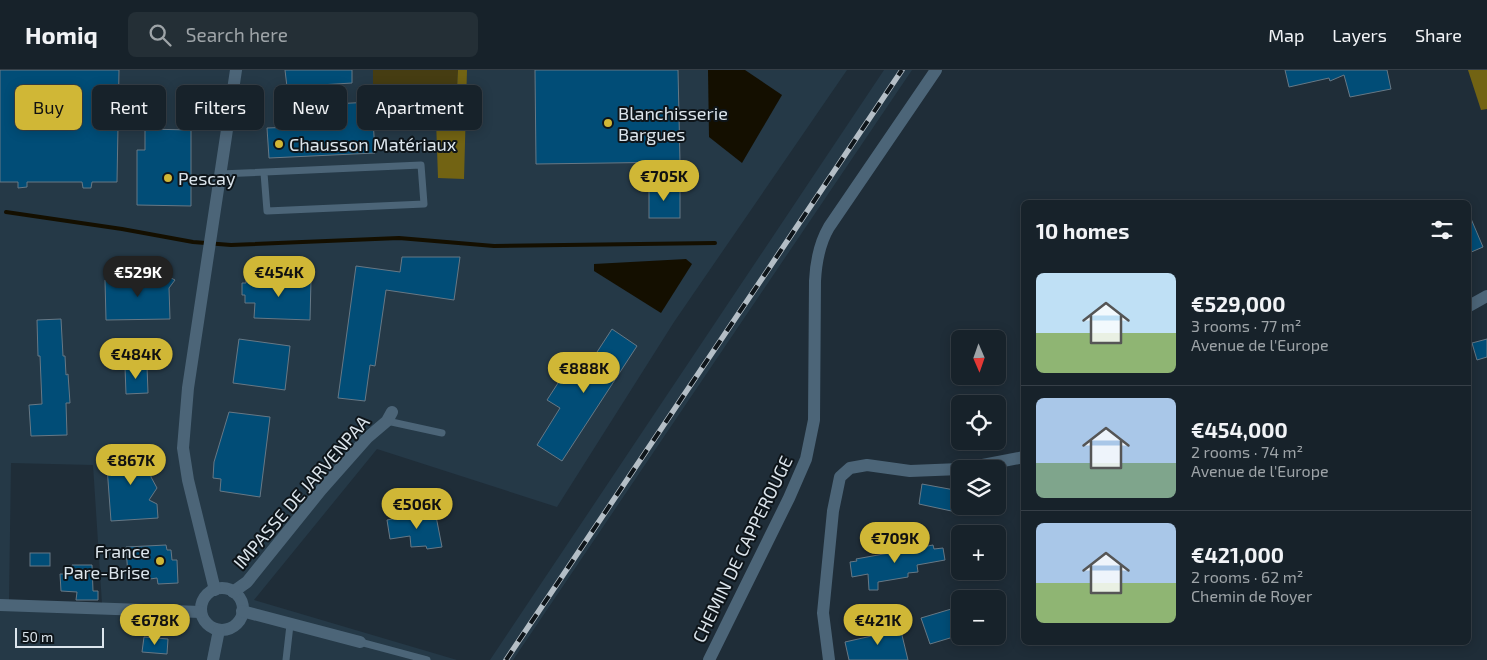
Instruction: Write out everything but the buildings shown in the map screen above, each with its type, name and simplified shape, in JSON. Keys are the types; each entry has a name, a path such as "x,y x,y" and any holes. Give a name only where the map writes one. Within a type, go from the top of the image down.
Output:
{"street":[{"path":"215,590 188,480 183,448 187,396 236,70"},
{"name":"CHEMIN DE CAPPEROUGE","path":"709,660 806,460 814,420 816,268 821,242 829,227 936,70"},
{"path":"1471,305 1487,296"},
{"name":"IMPASSE DE JARVENPAA","path":"234,592 247,582 321,490 367,438 390,417"},
{"path":"1006,460 1021,458"},
{"path":"829,660 823,613 833,512 840,476 850,468 867,465 910,471 951,469"},
{"path":"228,589 234,592 240,600 242,611 237,623 226,630 219,630 209,626 201,612 204,598 215,590 228,589"},
{"path":"0,605 201,612"},
{"path":"242,611 360,642"},
{"path":"213,660 219,630"}],"lane":[{"path":"220,174 422,165 424,204 267,211 264,173"},
{"path":"390,417 442,433"},
{"path":"286,660 290,625"},
{"path":"360,642 427,660"}],"shaded area":[{"path":"0,70 847,70 674,322 557,507 377,449 254,600 457,660 0,660","holes":["11,463 93,465 102,604 9,601"]},
{"path":"373,70 458,70 457,85 373,85"},
{"path":"458,70 467,70 467,85 457,85"},
{"path":"708,70 745,70 782,95 742,163 709,137"},
{"path":"884,70 912,70 513,660 490,660"},
{"path":"1468,70 1487,70 1487,109 1481,110"},
{"path":"436,130 465,130 464,179 438,178"},
{"path":"686,259 692,264 661,313 594,271 594,264"}],"waterway":[{"path":"6,212 122,229 193,242 231,245 399,238 494,246 715,243"}],"railway":[{"path":"506,660 902,70"}],"place":[{"name":"Blanchisserie Bargues","path":"608,123"},
{"name":"Chausson Matériaux","path":"279,144"},
{"name":"Pescay","path":"168,178"},
{"name":"France Pare-Brise","path":"160,561"}]}
